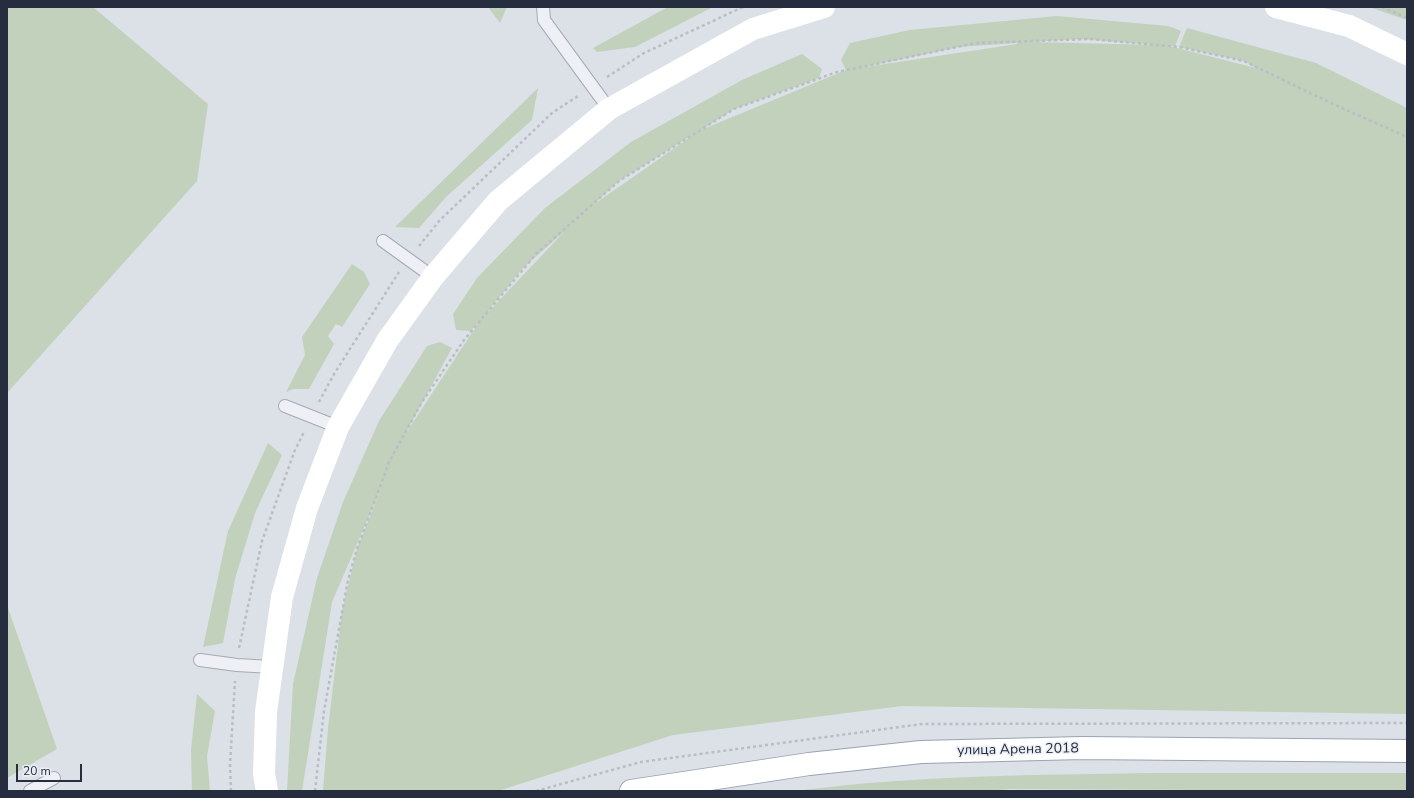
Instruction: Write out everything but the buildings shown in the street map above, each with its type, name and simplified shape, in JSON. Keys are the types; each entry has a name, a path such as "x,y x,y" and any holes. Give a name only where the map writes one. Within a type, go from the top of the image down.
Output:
{"main road":[{"path":"266,791 264,774 266,712 282,597 307,508 338,427 387,341 433,277 498,202 609,109 753,29 824,7"},
{"path":"1276,7 1349,26 1407,54"},
{"name":"улица Арена 2018","path":"631,791 809,764 920,752 1082,748 1407,751"}],"lane":[{"path":"543,7 544,20 609,109"},
{"path":"383,241 433,277"},
{"path":"285,406 338,427"},
{"path":"200,660 237,665 272,667"},
{"path":"30,791 54,778"}],"path":[{"path":"1382,7 1407,18"},
{"path":"315,791 324,711 350,574 357,549 389,462 422,402 464,340 536,254 619,181 734,109 837,72 976,43 1090,39 1179,47 1244,61 1335,105 1407,137"}],"green space":[{"path":"7,7 93,7 208,104 197,181 7,393"},
{"path":"488,7 507,7 500,23"},
{"path":"668,7 713,7 635,47 597,52 593,48"},
{"path":"1369,7 1407,7 1407,20"},
{"path":"1057,16 1168,26 1181,31 1175,46 1169,46 1256,68 1244,61 1179,47 1187,28 1316,63 1407,108 1407,714 902,706 673,735 498,791 323,791 328,728 342,611 357,549 382,486 332,602 302,791 287,791 293,684 317,578 343,502 379,421 427,346 440,342 452,348 404,436 479,322 471,331 456,330 453,314 477,278 545,208 631,142 742,80 802,54 822,69 819,78 734,109 701,130 846,70 841,60 850,43 910,30","holes":["1080,39 1158,45 1031,42","1017,43 859,68 959,47","689,137 593,205 619,181","565,231 488,311 524,267"]},
{"path":"538,88 532,120 446,197 419,228 395,227"},
{"path":"352,264 364,272 370,284 342,327 336,324 328,336 334,344 309,389 293,389 286,392 305,355 302,337"},
{"path":"268,443 282,455 255,513 235,579 223,643 203,647 228,531"},
{"path":"7,605 57,749 7,778"},
{"path":"197,694 215,711 207,756 210,791 192,791 191,750"},
{"path":"1158,773 1407,773 1407,791 1010,789 984,791 796,791 931,779 1022,775"}]}
